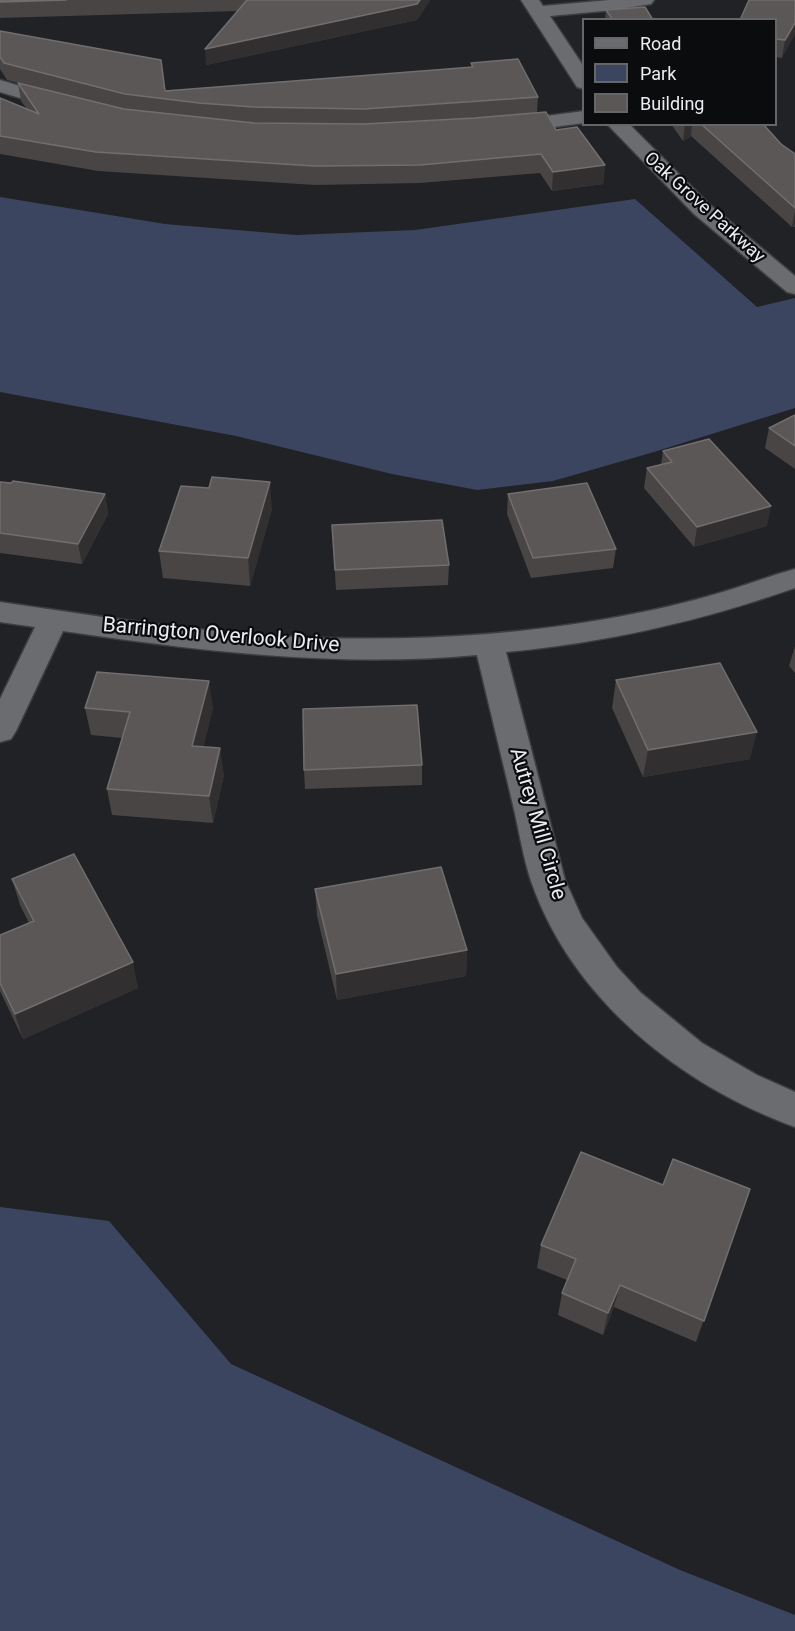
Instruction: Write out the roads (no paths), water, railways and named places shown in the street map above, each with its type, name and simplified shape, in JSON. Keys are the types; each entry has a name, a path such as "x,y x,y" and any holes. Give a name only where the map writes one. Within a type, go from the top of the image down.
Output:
{"street":[{"path":"533,6 614,5 645,0"},
{"path":"533,6 582,80"},
{"path":"0,86 78,109"},
{"path":"489,129 582,117"},
{"name":"Oak Grove Parkway","path":"619,126 655,165 709,216 795,287"},
{"name":"Barrington Overlook Drive","path":"0,612 275,646 373,648 489,643 561,635 627,624 711,605 795,578"},
{"path":"0,731 53,620"},
{"name":"Autrey Mill Circle","path":"489,643 548,880 568,925 604,977 628,1004 689,1054 744,1087 795,1110"}]}
